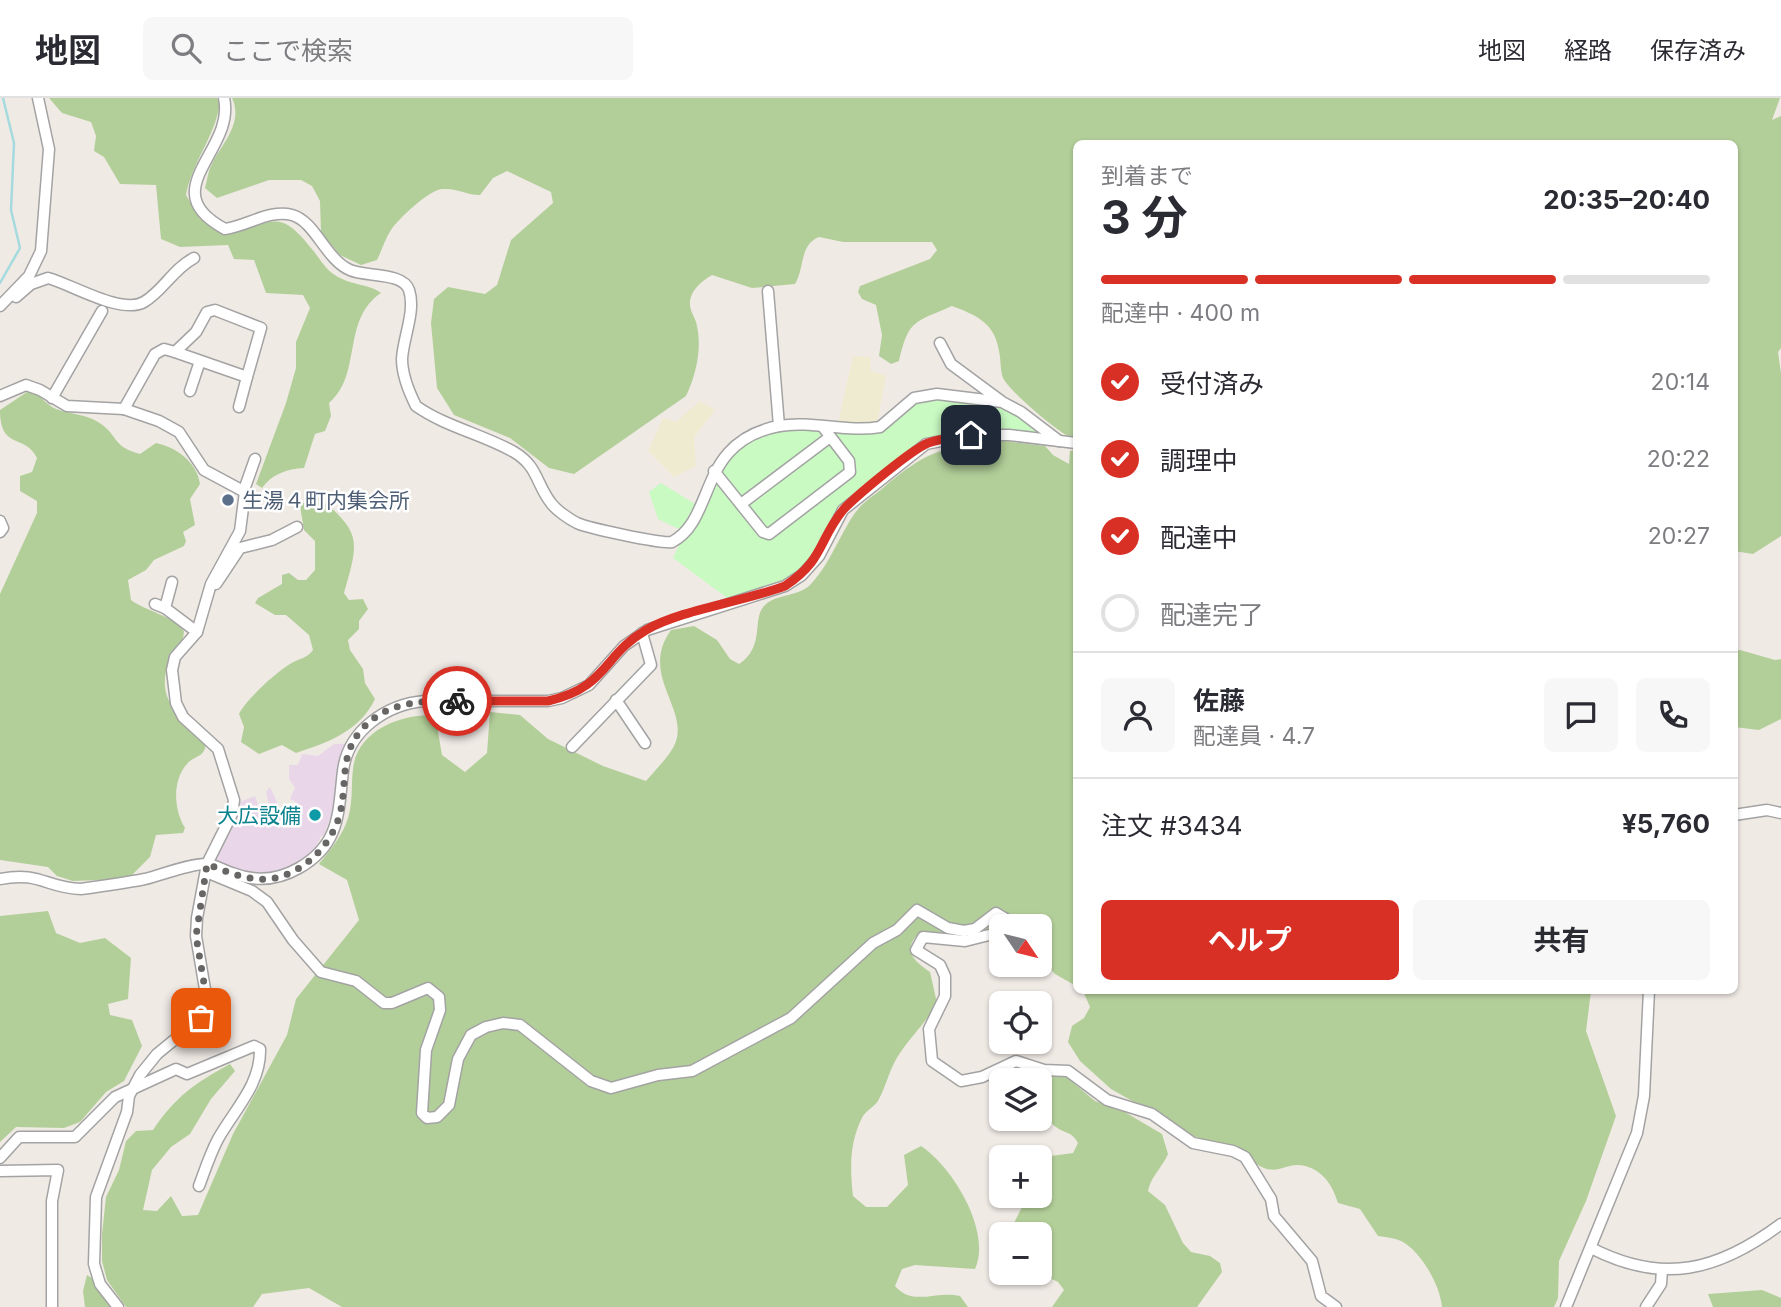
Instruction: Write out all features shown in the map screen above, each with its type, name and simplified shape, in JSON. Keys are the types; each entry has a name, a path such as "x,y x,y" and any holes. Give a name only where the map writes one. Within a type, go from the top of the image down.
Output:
{"street":[{"path":"3,303 29,276 41,251 49,149 38,98"},
{"path":"224,98 225,116 221,132 194,185 195,204 205,217 225,229 272,214 295,215 333,258 349,270 402,280 409,288 410,299 402,360 416,406 464,433 513,451 523,458 531,466 552,505 576,523 650,541 672,542 687,532 714,471 725,455 744,442 779,426 880,427 914,398 935,394 1002,402"},
{"path":"3,303 10,303 31,284 48,278 99,298 138,304 146,300 176,269 194,258"},
{"path":"768,291 779,426"},
{"path":"52,398 102,311"},
{"path":"175,352 196,332 209,311 247,321 261,329 239,407"},
{"path":"940,343 951,364 1060,442"},
{"path":"124,409 155,354 164,349 247,377"},
{"path":"190,391 200,361"},
{"path":"0,396 26,385 66,407 124,409 167,424 186,440 204,470 220,481 244,490"},
{"path":"714,471 763,532 769,534 846,476 850,463 823,427"},
{"path":"0,879 24,874 67,889 82,889 207,864 238,875 274,878 312,858 327,844 341,810 343,771 352,743 364,727 392,710 407,702 548,701 562,698 589,685 624,646 642,633 674,619 768,592 794,580 818,556 844,510 926,444 971,435 1073,443"},
{"path":"741,504 830,437"},
{"path":"118,1307 100,1284 94,1264 96,1197 134,1087 157,1054 201,1018 206,995 196,936 207,864 229,821 234,800 219,749 183,717 176,703 172,670 175,657 197,632 208,592 240,531 244,490 255,459"},
{"path":"0,521 3,526 0,532"},
{"path":"208,592 240,548 272,540 297,527"},
{"path":"172,582 160,606 197,632"},
{"path":"572,747 651,665 642,633"},
{"path":"616,701 645,743"},
{"path":"1738,814 1767,810 1781,813"},
{"path":"207,864 211,874 252,891 267,902 293,940 321,972 356,981 384,1003 392,1003 428,988 439,997 440,1010 426,1050 422,1113 427,1118 437,1117 449,1105 458,1059 471,1035 486,1027 503,1023 520,1025 591,1081 611,1088 658,1075 692,1071 791,1018 873,943 897,930 917,910 956,930 975,929 989,919"},
{"path":"989,935 965,942 923,937 917,944 916,950 940,965 945,976 945,996 929,1029 932,1061 961,1081 982,1077 1016,1061 1044,1070 1068,1071 1107,1100 1152,1114 1193,1143 1239,1153 1254,1168 1271,1199 1274,1216 1312,1261 1321,1296 1336,1307"},
{"path":"1566,1307 1637,1133 1644,1096 1649,994"},
{"path":"0,1158 19,1137 75,1137 115,1097 176,1069 187,1074 248,1047 260,1049 260,1058 247,1097 218,1140 199,1186"},
{"path":"0,1171 58,1170 52,1201 52,1307"},
{"path":"1591,1248 1630,1266 1662,1270 1725,1258 1761,1240 1781,1224"},
{"path":"1646,1307 1661,1284 1662,1270"}],"shaded area":[{"path":"853,356 871,357 870,371 886,375 877,425 838,423"},
{"path":"700,401 715,410 694,437 696,466 674,477 648,451 663,418 676,422"},
{"path":"334,744 345,744 337,797 324,836 321,836 315,850 300,865 258,879 212,863 237,803 255,796 262,816 270,809 266,792 270,787 288,825 296,802 290,799 295,788 289,779 289,765 298,765 302,754 318,756"}],"green space":[{"path":"49,98 217,98 220,103 217,115 193,171 186,195 200,219 227,234 265,223 282,222 300,235 332,273 381,293 369,304 361,318 346,377 329,403 331,416 325,431 315,434 304,468 280,473 262,488 256,484 296,368 296,342 310,308 303,295 266,293 254,260 234,259 228,245 180,247 161,239 156,185 120,184 104,157 94,151 96,136 91,122 62,113"},
{"path":"232,98 1780,98 1772,120 1781,116 1781,348 1778,352 1781,373 1781,536 1753,554 1738,552 1738,140 1073,140 1073,439 1048,422 1007,384 1002,375 997,341 993,333 983,321 961,309 952,306 915,324 906,337 899,361 891,364 879,356 882,335 876,305 862,299 858,292 860,286 930,259 937,250 932,242 843,242 819,237 808,245 795,284 752,288 712,275 700,283 690,300 699,344 693,379 686,396 574,474 549,468 510,438 454,415 437,388 431,323 434,299 448,287 485,294 497,285 511,240 553,203 551,192 507,171 493,178 480,195 457,190 437,190 415,205 395,225 377,260 361,265 340,255 321,232 320,201 312,186 301,180 269,180 217,198 205,188 211,166 230,134 235,107"},
{"path":"30,390 56,409 98,422 124,448 131,451 140,454 156,443 171,448 190,462 200,484 190,499 195,525 183,532 186,541 184,546 154,560 146,570 128,580 131,600 172,621 184,631 167,669 166,694 177,713 206,742 202,754 186,765 178,779 176,796 185,828 183,833 156,835 150,857 128,879 73,881 57,876 48,867 0,860 0,594 37,513 37,501 20,491 20,476 32,472 37,458 32,450 9,437 4,431 0,410"},
{"path":"939,397 1005,406 1055,438 944,439 903,456 868,489 828,535 810,566 785,586 734,603 673,558 713,478 742,446 761,435 783,428 806,426 881,430 911,401"},
{"path":"1004,441 1045,446 1053,455 1069,464 1070,451 1073,450 1073,984 1052,971 1052,914 989,914 989,931 956,936 921,932 912,943 912,954 914,959 930,972 937,1003 898,1056 878,1101 863,1116 858,1126 853,1146 853,1196 866,1207 887,1207 908,1185 904,1155 921,1146 957,1184 974,1219 978,1237 979,1254 975,1269 915,1265 902,1269 895,1286 909,1296 960,1296 968,1307 342,1307 309,1288 262,1294 253,1307 126,1307 107,1280 102,1261 102,1234 106,1197 119,1170 126,1141 136,1131 153,1130 169,1108 187,1092 230,1064 235,1071 211,1099 190,1134 171,1147 152,1170 143,1210 157,1211 171,1196 182,1216 198,1215 233,1134 287,1035 296,999 359,920 347,880 319,864 346,824 351,806 353,769 356,755 363,744 383,727 395,721 435,715 442,755 465,772 487,753 490,712 520,715 548,739 603,766 646,781 674,746 678,733 660,662 662,647 671,630 694,626 717,640 730,659 739,664 753,648 761,610 776,598 810,585 861,506 913,465 926,457 952,448"},
{"path":"661,483 695,504 681,530 658,519 649,492"},
{"path":"315,494 341,518 353,537 353,560 344,593 349,600 363,599 368,609 359,621 359,629 348,640 350,650 363,669 365,683 375,699 361,720 331,740 296,753 282,745 259,754 241,742 244,727 239,714 269,680 313,650 309,635 286,615 275,615 255,603 258,598 282,584 282,575 289,573 298,580 306,580 315,570 315,541 304,530 300,506"},
{"path":"1738,650 1775,660 1781,659 1781,719 1759,730 1738,727"},
{"path":"48,911 56,933 80,943 105,938 131,958 128,999 108,1004 110,1015 132,1020 142,1046 124,1081 106,1092 80,1122 64,1128 16,1127 0,1142 0,916"},
{"path":"1084,994 1591,994 1586,1031 1616,1116 1586,1201 1559,1261 1558,1298 1554,1307 1442,1307 1433,1279 1416,1252 1401,1241 1378,1236 1360,1209 1338,1203 1328,1182 1318,1172 1297,1165 1273,1170 1264,1168 1238,1149 1196,1137 1111,1089 1080,1061 1068,1042 1072,1026 1084,1018 1090,1007"},
{"path":"1052,1073 1065,1076 1095,1101 1123,1111 1162,1134 1168,1154 1148,1191 1165,1205 1183,1243 1191,1252 1210,1256 1220,1263 1222,1272 1197,1307 1052,1307 1064,1290 1052,1279 1052,1222 1014,1222 1022,1208 1052,1208 1052,1156 1073,1153 1078,1143 1073,1136 1052,1123"},
{"path":"87,1275 95,1280 96,1289 112,1307 85,1307 83,1291"},
{"path":"1762,1290 1781,1298 1781,1307 1713,1307 1708,1294"}],"waterway":[{"path":"0,283 20,248 11,210 14,143 3,98"}],"way so far":[{"path":"201,1018 206,995 196,936 207,864 258,879 274,878 301,867 327,844 335,828 341,810 343,771 347,755 364,727 407,702 457,701"}],"place":[{"name":"生湯４町内集会所","path":"228,500"},
{"name":"大広設備","path":"315,815"}],"route":[{"path":"457,701 548,701 562,698 589,685 601,675 624,646 647,629 785,586 802,575 818,556 844,510 868,489 926,444 971,435"}]}
